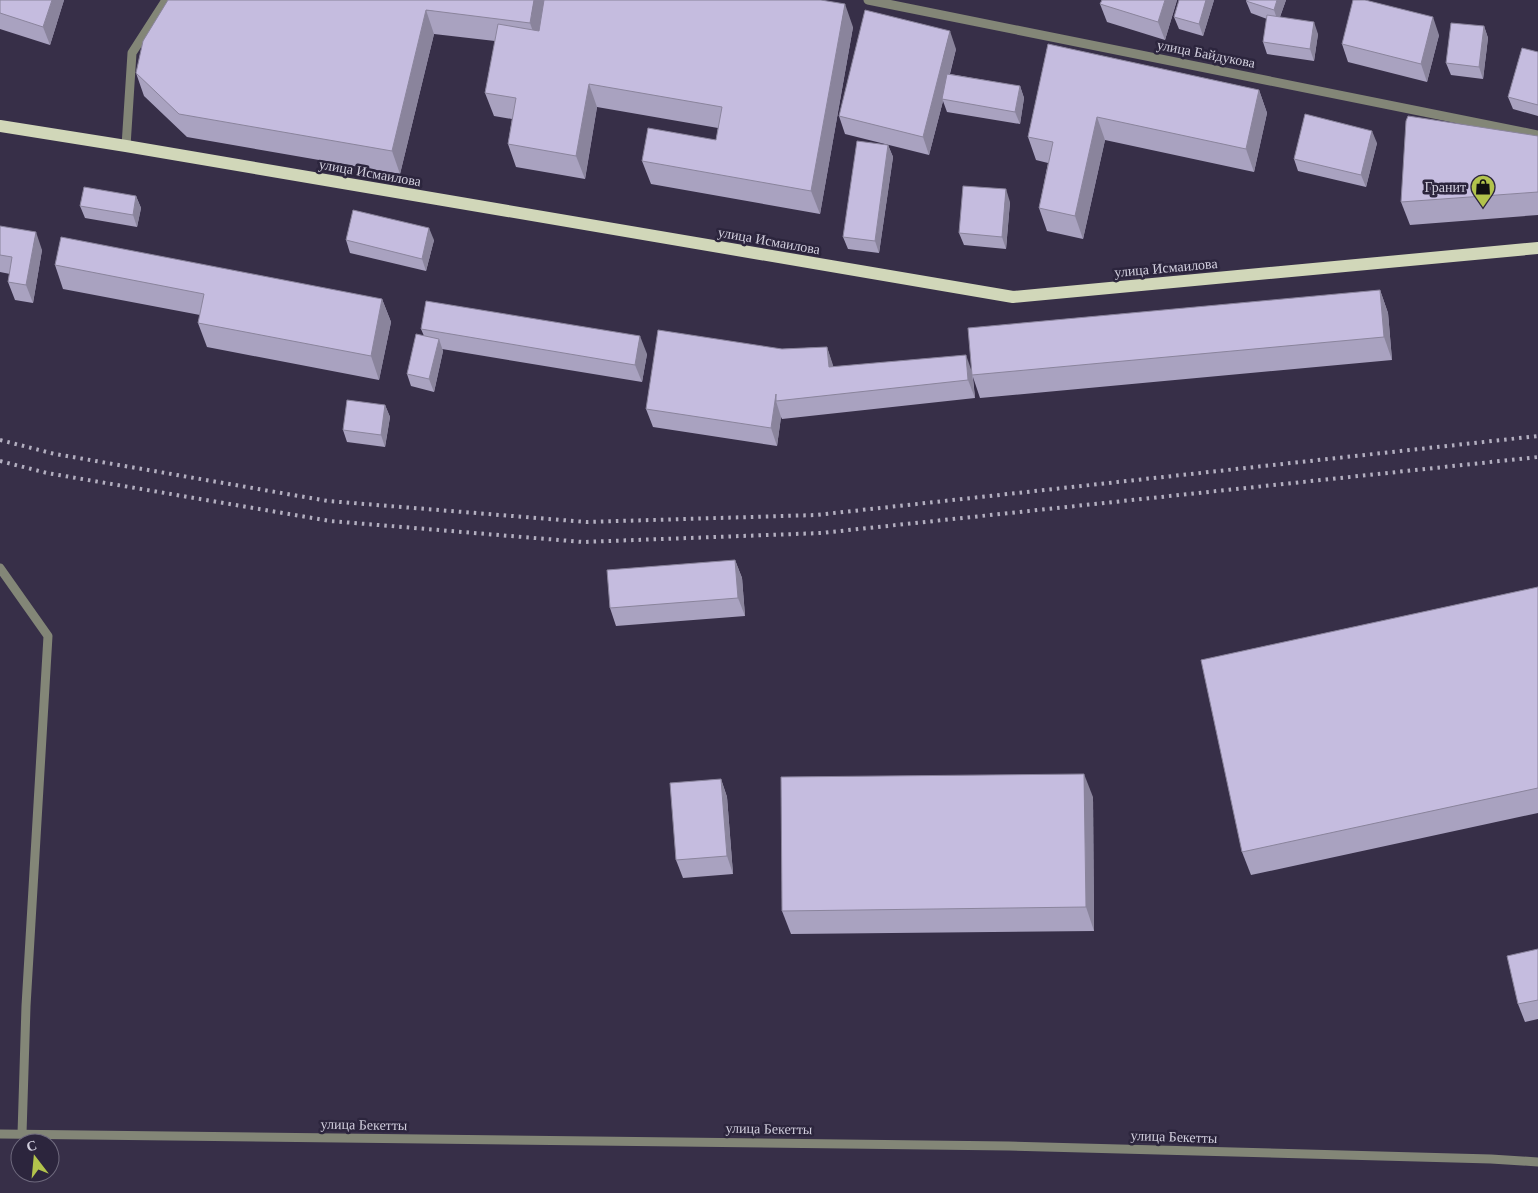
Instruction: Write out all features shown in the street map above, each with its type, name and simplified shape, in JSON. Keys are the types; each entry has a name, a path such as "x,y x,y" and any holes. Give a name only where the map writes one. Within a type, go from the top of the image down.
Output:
{"main road":[{"name":"улица Исмаилова","path":"0,126 1013,297 1538,248"}],"street":[{"path":"126,146 132,53 166,0"},
{"name":"улица Байдукова","path":"868,0 1538,135"},
{"path":"0,568 48,636 26,1006 22,1133"},
{"name":"улица Бекетты","path":"60,1134 1009,1146 1491,1159 1538,1162"}],"building":[{"path":"0,0 52,0 43,27 0,13"},
{"path":"168,0 534,0 530,23 426,10 392,151 179,114 136,73 143,41"},
{"path":"544,0 821,0 845,4 811,191 642,161 648,128 716,140 722,107 589,84 576,156 508,144 516,98 485,93 498,24 539,31"},
{"path":"1102,0 1165,0 1158,22 1100,4"},
{"path":"1179,0 1206,0 1199,24 1174,17"},
{"path":"1247,0 1277,0 1274,10"},
{"path":"1353,0 1365,0 1433,17 1421,64 1342,44"},
{"path":"865,10 950,31 923,137 839,116"},
{"path":"1267,15 1314,22 1310,49 1263,42"},
{"path":"1451,23 1484,26 1479,67 1446,63"},
{"path":"1048,44 1259,90 1246,149 1097,117 1075,216 1039,208 1053,142 1028,137"},
{"path":"1522,48 1538,52 1538,105 1508,97"},
{"path":"947,74 1020,86 1015,112 942,99"},
{"path":"1305,114 1372,131 1361,175 1294,159"},
{"path":"1408,116 1538,136 1538,192 1401,202 1406,121"},
{"path":"857,141 888,145 875,241 843,237"},
{"path":"963,186 1006,189 1002,237 959,233"},
{"path":"84,187 136,196 133,215 80,206"},
{"path":"353,210 429,228 422,259 346,240"},
{"path":"0,226 36,232 26,285 8,282 12,257 0,255"},
{"path":"61,237 382,299 371,356 198,323 204,294 55,265"},
{"path":"1380,290 1384,337 972,375 968,328"},
{"path":"426,301 640,336 635,365 421,329"},
{"path":"658,330 782,349 827,347 829,367 966,355 968,380 776,401 776,394 771,428 646,409"},
{"path":"416,334 439,339 429,379 407,374"},
{"path":"347,400 385,405 381,435 343,430"},
{"path":"735,560 738,598 610,608 607,570"},
{"path":"1538,587 1538,788 1242,852 1201,660"},
{"path":"1084,774 1086,907 782,911 781,777"},
{"path":"721,779 727,856 676,860 670,783"},
{"path":"1538,949 1538,1000 1518,1004 1507,956"}],"railway":[{"path":"0,440 55,454 328,501 586,522 816,515 1538,436"},
{"path":"0,461 47,473 330,521 583,542 821,533 1538,457"}],"place":[{"name":"Гранит","path":"1483,208"}]}
